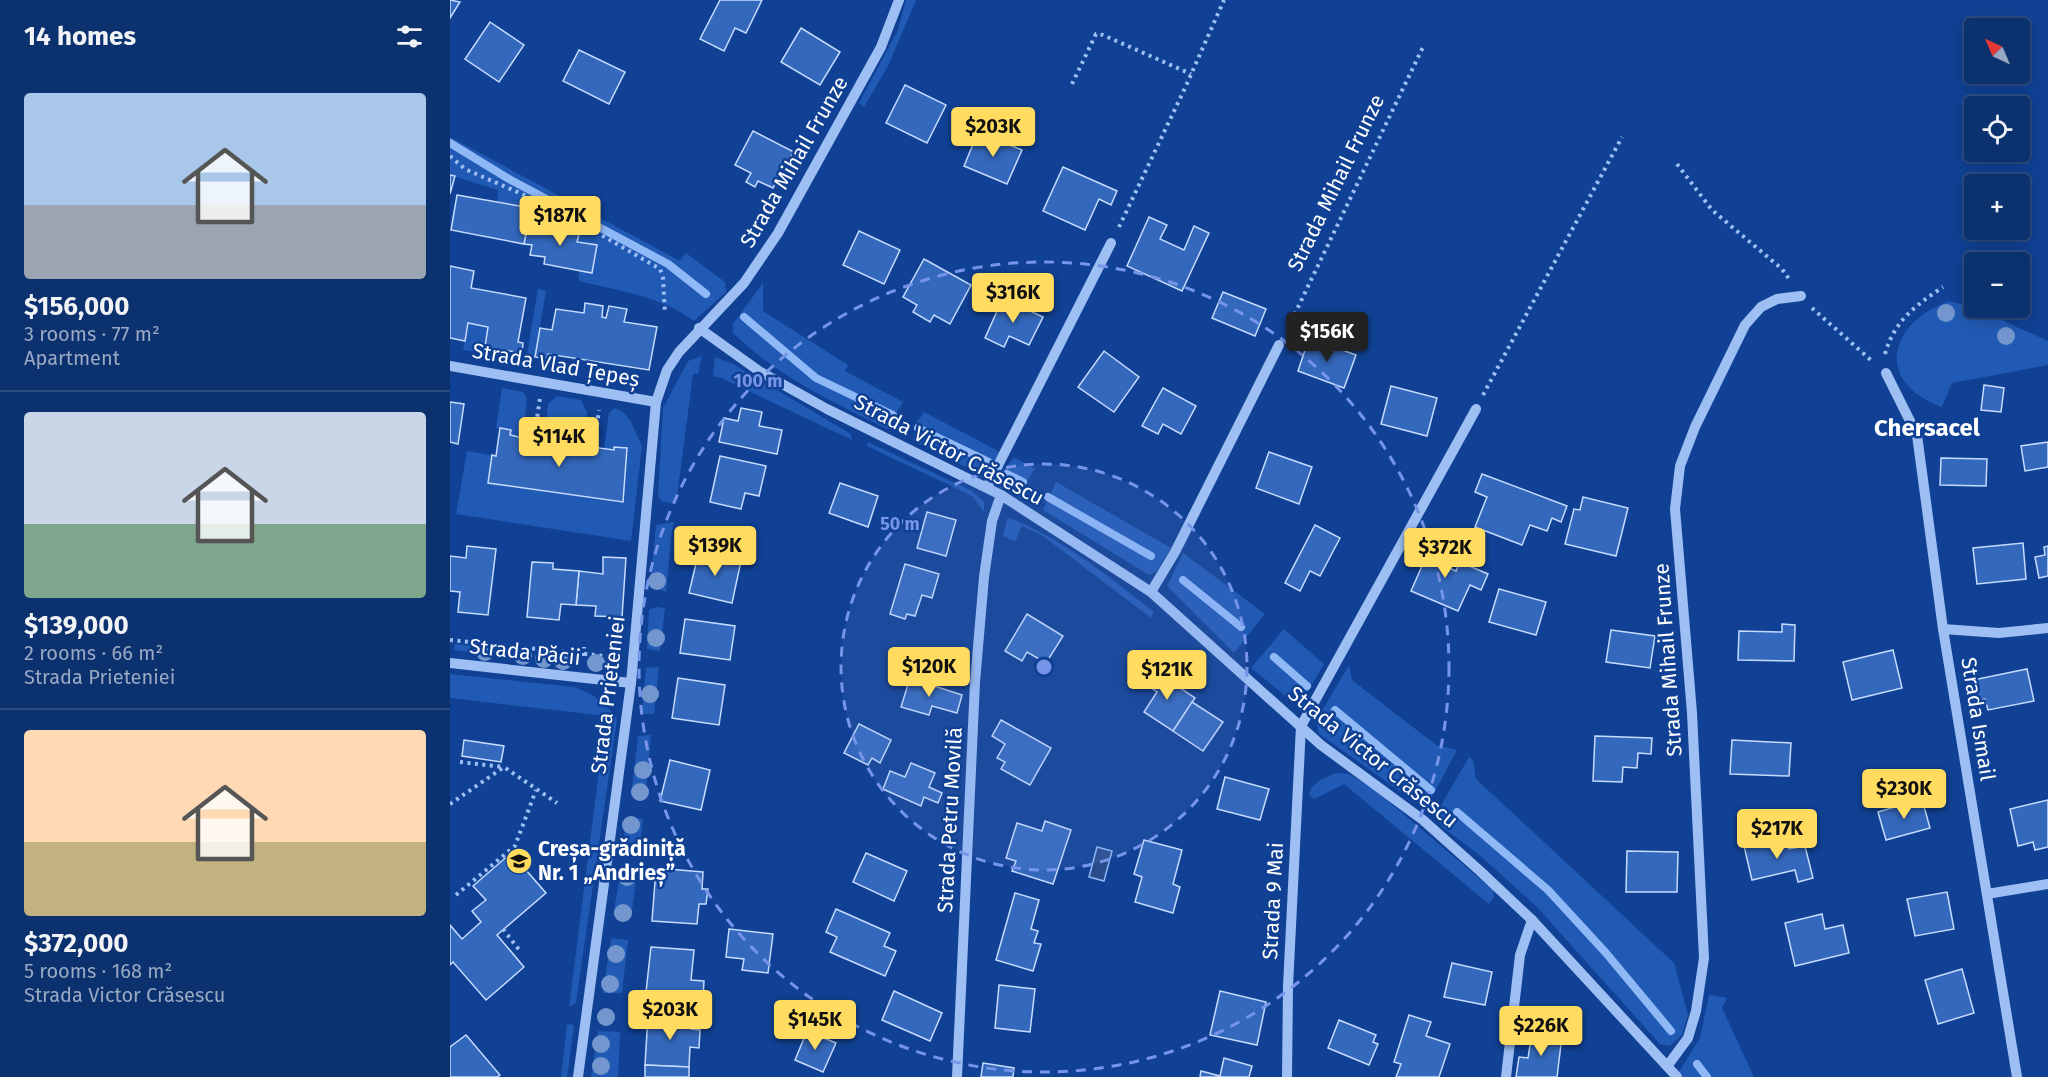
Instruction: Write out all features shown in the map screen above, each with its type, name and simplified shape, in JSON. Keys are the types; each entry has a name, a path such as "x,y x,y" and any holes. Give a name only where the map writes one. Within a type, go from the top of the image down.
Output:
{"street":[{"name":"Strada Mihail Frunze","path":"699,328 725,306 744,284 778,233 881,47 899,0"},
{"path":"987,487 1111,243"},
{"name":"Strada Mihail Frunze","path":"1668,1065 1688,1038 1696,1011 1704,958 1692,713 1674,509 1680,466 1695,427 1745,325 1761,307 1777,299 1800,296"},
{"name":"Strada Prieteniei","path":"578,1077 631,683 656,402 667,369 699,328"},
{"name":"Strada Victor Crăsescu","path":"699,328 759,371 827,409 1001,495 1151,592 1321,745 1423,820 1532,920 1677,1077"},
{"path":"1151,592 1191,523 1279,345"},
{"name":"Strada Vlad Țepeș","path":"450,366 656,402"},
{"name":"Strada Ismail","path":"1886,373 1917,435 1944,629 2017,1077"},
{"path":"1301,726 1372,602 1476,408"},
{"name":"Strada Petru Movilă","path":"957,1077 975,682 984,577 992,521 1001,495"},
{"path":"1944,629 1999,633 2048,628"},
{"name":"Strada Păcii","path":"450,663 631,683"},
{"name":"Strada 9 Mai","path":"1287,1077 1288,986 1301,726"},
{"path":"1987,894 2048,884"},
{"path":"1506,1077 1520,955 1532,920"}],"path":[{"path":"1111,243 1224,0"},
{"path":"1072,84 1096,34 1191,74"},
{"name":"Strada Mihail Frunze","path":"1279,345 1423,47"},
{"path":"1476,408 1622,137"},
{"path":"450,156 465,169 556,209 660,269 663,278 665,314"},
{"path":"1677,164 1712,210 1782,269 1800,296 1886,373"},
{"path":"1886,373 1885,353 1895,327 1914,306 1943,287"},
{"path":"534,439 542,382"},
{"path":"594,448 601,392"},
{"path":"450,640 633,659"},
{"path":"460,762 504,767 557,803"},
{"path":"450,804 504,767"},
{"path":"456,895 515,846 536,790"},
{"path":"503,929 520,951"}],"shaded area":[{"path":"906,0 916,0 888,66 864,107 859,103 898,30"},
{"path":"450,137 680,261 686,253 725,282 726,292 694,321 655,300 579,280 579,270 596,246 577,242 579,230 529,221 531,208 497,202 498,190 450,175"},
{"path":"763,283 763,311 848,365 845,371 903,402 887,429 787,375 750,349 733,333 733,324"},
{"path":"538,289 546,291 534,361 526,360"},
{"path":"1949,301 1964,305 1964,318 1997,318 2048,341 2048,365 1952,383 1942,407 1920,396 1906,383 1898,368 1897,353 1902,338 1913,323 1929,311"},
{"path":"468,323 488,327 484,353 463,350"},
{"path":"702,356 698,374 693,374 676,504 661,501 658,495 663,408 688,361"},
{"path":"715,357 733,364 851,434 852,440 713,376"},
{"path":"502,388 523,392 527,399 523,438 510,435 510,430 496,428"},
{"path":"557,396 581,400 587,413 582,446 544,440 548,404"},
{"path":"615,408 622,411 630,420 642,446 631,541 456,514 467,451 492,455 488,483 623,502 627,449 615,447 614,450 604,449 609,413"},
{"path":"924,412 1000,452 990,467 980,474 913,441 917,422"},
{"path":"868,442 972,491 984,502 984,512 972,496 867,446"},
{"path":"1014,457 1035,469 1018,494 1002,485 1003,474"},
{"path":"1056,482 1171,548 1156,572 1149,575 1043,510"},
{"path":"1010,518 1049,537 1085,560 1154,612 1151,618 1043,536 1022,526 1015,542 1003,536 1007,520"},
{"path":"674,522 666,592 650,586 656,525"},
{"path":"1183,553 1265,614 1234,653 1167,586"},
{"path":"656,607 665,608 660,651 647,649 649,610"},
{"path":"1284,629 1324,664 1303,700 1288,698 1251,668"},
{"path":"455,644 504,650 503,657 454,650"},
{"path":"1349,665 1352,680 1436,745 1457,750 1432,797 1417,803 1319,734 1316,721"},
{"path":"659,667 654,714 642,714 646,668"},
{"path":"450,674 574,687 598,699 617,719 576,1003 569,1007 606,716 450,698"},
{"path":"651,735 645,799 631,796 638,736"},
{"path":"1469,757 1473,760 1476,779 1674,963 1688,1015 1682,1035 1670,1046 1660,1044 1537,907 1477,853 1442,827 1436,814"},
{"path":"1336,773 1349,774 1374,789 1493,890 1494,897 1489,904 1344,784 1314,799 1309,794 1312,787 1320,780"},
{"path":"627,817 643,819 640,844 623,842"},
{"path":"1097,847 1112,851 1104,881 1089,877"},
{"path":"622,864 638,866 631,918 613,916"},
{"path":"611,938 628,940 622,993 603,993"},
{"path":"1709,995 1727,998 1722,1008 1754,1077 1683,1077 1679,1072 1700,1038"},
{"path":"567,1024 574,1025 567,1077 561,1077"},
{"path":"598,1031 620,1032 618,1077 591,1077"}],"building":[{"path":"450,0 460,2 450,18"},
{"path":"720,0 762,0 746,33 735,28 724,51 700,39"},
{"path":"490,22 524,45 499,82 465,59"},
{"path":"801,28 840,52 820,85 781,62"},
{"path":"579,50 625,72 609,104 563,81"},
{"path":"905,85 946,105 927,143 886,123"},
{"path":"753,131 794,152 791,157 796,160 786,181 779,177 773,188 758,181 755,187 746,182 751,173 735,165"},
{"path":"978,132 1022,150 1007,184 964,166"},
{"path":"1063,167 1117,191 1111,205 1099,199 1085,230 1043,211"},
{"path":"450,175 455,176 450,194"},
{"path":"457,195 531,208 524,244 451,230"},
{"path":"1149,217 1167,225 1160,239 1184,250 1194,226 1209,233 1182,291 1127,266"},
{"path":"529,221 580,230 577,242 597,245 592,273 544,264 545,257 530,255 532,245 524,244"},
{"path":"859,231 900,250 884,284 843,265"},
{"path":"924,259 971,285 950,324 934,315 930,322 913,312 917,305 903,297"},
{"path":"450,266 474,271 471,288 526,298 518,342 523,343 522,353 485,347 488,327 468,323 465,341 450,338"},
{"path":"1223,292 1266,309 1255,336 1212,318"},
{"path":"1003,298 1043,317 1029,345 1009,336 1004,347 985,338"},
{"path":"585,303 603,306 602,317 606,318 609,306 627,309 624,322 657,327 649,370 548,354 547,359 535,357 540,328 552,330 556,309 584,313"},
{"path":"1309,338 1356,355 1344,388 1298,371"},
{"path":"1104,351 1139,377 1114,412 1078,387"},
{"path":"1984,385 2004,388 2001,412 1981,410"},
{"path":"1391,386 1437,398 1427,436 1381,424"},
{"path":"1163,388 1196,406 1181,434 1163,424 1158,434 1142,426"},
{"path":"450,402 464,404 458,444 450,442"},
{"path":"741,408 762,412 759,426 782,430 777,454 719,442 724,418 738,421"},
{"path":"500,428 511,430 510,435 523,438 614,450 614,447 627,448 623,502 488,483 492,455 496,456"},
{"path":"2048,442 2048,467 2025,471 2021,446"},
{"path":"1269,452 1312,467 1299,504 1256,488"},
{"path":"720,456 766,466 759,496 745,493 741,509 710,502"},
{"path":"1941,458 1987,459 1986,486 1940,485"},
{"path":"1482,474 1567,506 1561,522 1552,518 1547,531 1530,525 1522,545 1475,527 1487,497 1475,492"},
{"path":"840,483 878,496 868,527 829,513"},
{"path":"1583,497 1628,508 1616,556 1565,544 1574,509 1580,510"},
{"path":"927,512 956,520 946,556 917,548"},
{"path":"1315,525 1340,538 1320,576 1310,571 1300,591 1285,583"},
{"path":"1421,541 1440,549 1435,562 1456,571 1460,562 1488,574 1481,590 1470,585 1458,611 1411,591 1425,559 1415,555"},
{"path":"2023,543 2026,579 1977,584 1973,548"},
{"path":"467,546 496,549 488,615 458,612 460,592 450,591 450,556 466,558"},
{"path":"2048,546 2048,576 2039,578 2035,557 2045,555 2044,547"},
{"path":"699,551 741,561 732,603 689,593"},
{"path":"603,557 626,558 622,617 595,616 596,606 576,605 579,571 603,574"},
{"path":"532,562 553,563 553,569 579,571 576,605 561,604 559,620 527,617"},
{"path":"905,564 939,574 932,598 922,595 915,616 907,614 905,619 890,614"},
{"path":"1499,589 1546,602 1536,635 1489,622"},
{"path":"1027,614 1063,636 1046,663 1027,652 1022,661 1005,651"},
{"path":"685,619 735,626 730,660 680,653"},
{"path":"1782,624 1795,625 1794,661 1738,660 1739,631 1782,632"},
{"path":"1611,630 1655,636 1650,668 1606,662"},
{"path":"1893,650 1902,688 1852,700 1843,662"},
{"path":"2027,669 2034,701 1988,710 1985,699 1973,701 1968,681"},
{"path":"1153,670 1195,698 1173,731 1144,712 1157,692 1144,683"},
{"path":"678,678 725,685 719,725 672,718"},
{"path":"910,678 962,695 957,713 932,706 929,715 901,707"},
{"path":"1192,702 1223,722 1203,751 1173,731"},
{"path":"1001,720 1051,748 1030,785 1001,769 1005,762 997,758 1005,744 992,736"},
{"path":"859,724 891,740 880,763 872,758 868,765 844,753"},
{"path":"1595,736 1652,738 1651,754 1638,753 1637,768 1623,767 1622,782 1593,781"},
{"path":"464,740 504,746 501,762 462,756"},
{"path":"1732,740 1791,743 1789,776 1730,774"},
{"path":"670,760 710,770 701,810 660,801"},
{"path":"911,763 935,773 929,787 942,793 938,803 924,797 921,806 883,789 890,771 905,777"},
{"path":"1225,777 1269,789 1260,820 1217,809"},
{"path":"1922,799 1930,828 1886,840 1878,812"},
{"path":"2048,800 2048,847 2035,850 2033,842 2018,846 2010,809"},
{"path":"1045,821 1071,830 1053,884 1012,871 1016,861 1006,858 1017,823 1042,831"},
{"path":"1786,836 1789,849 1805,846 1813,878 1798,882 1795,870 1752,880 1744,846"},
{"path":"1144,840 1182,850 1173,884 1180,887 1173,913 1135,902 1142,877 1134,874"},
{"path":"1627,851 1678,852 1677,892 1626,892"},
{"path":"511,853 546,893 497,935 524,967 486,1000 453,962 450,965 450,925 462,939 481,922 472,911 486,900 473,886"},
{"path":"866,853 907,871 894,901 853,882"},
{"path":"656,868 703,872 702,889 708,889 706,904 699,904 697,924 652,921"},
{"path":"1947,892 1954,929 1915,936 1907,899"},
{"path":"1015,893 1039,900 1031,929 1038,931 1034,943 1041,944 1033,971 996,960"},
{"path":"836,909 890,933 884,946 896,951 885,976 830,952 837,937 826,932"},
{"path":"1822,914 1825,929 1843,925 1849,953 1795,966 1785,923"},
{"path":"729,929 773,934 768,973 742,970 744,959 726,957"},
{"path":"651,947 694,950 691,980 704,981 703,997 646,992"},
{"path":"1452,963 1492,972 1485,1005 1444,997"},
{"path":"1962,969 1974,1013 1938,1024 1925,980"},
{"path":"999,985 1035,989 1030,1032 995,1028"},
{"path":"894,991 942,1013 930,1041 882,1020"},
{"path":"1220,991 1266,1002 1257,1045 1210,1035"},
{"path":"648,1015 691,1018 691,1029 700,1030 699,1048 690,1047 689,1067 645,1065"},
{"path":"1409,1015 1431,1022 1426,1036 1450,1044 1439,1077 1396,1077 1401,1064 1394,1062"},
{"path":"1339,1020 1376,1035 1373,1042 1378,1044 1369,1065 1328,1048"},
{"path":"807,1031 836,1043 823,1072 795,1060"},
{"path":"1532,1032 1562,1036 1557,1077 1516,1077 1519,1057 1528,1058"},
{"path":"466,1035 500,1075 497,1077 450,1077 450,1047"},
{"path":"1224,1058 1252,1066 1249,1077 1200,1077 1201,1071 1220,1076"},
{"path":"983,1063 1014,1068 1013,1077 981,1077"},
{"path":"645,1065 689,1067 689,1077 645,1077"}],"waterway":[{"path":"450,143 509,179 668,264 706,294"},
{"path":"744,317 816,378 893,415"},
{"path":"918,428 989,462"},
{"path":"1007,474 1023,482"},
{"path":"1048,497 1151,556"},
{"path":"1183,580 1241,627"},
{"path":"1274,657 1307,686"},
{"path":"1335,710 1431,790"},
{"path":"1457,812 1548,890 1606,953 1671,1031"},
{"path":"1697,1064 1707,1077"}],"place":[{"name":"Creșa-grădiniță Nr. 1 „Andrieș”","path":"519,861"}],"district":[{"name":"Chersacel","path":"1927,428"}]}
